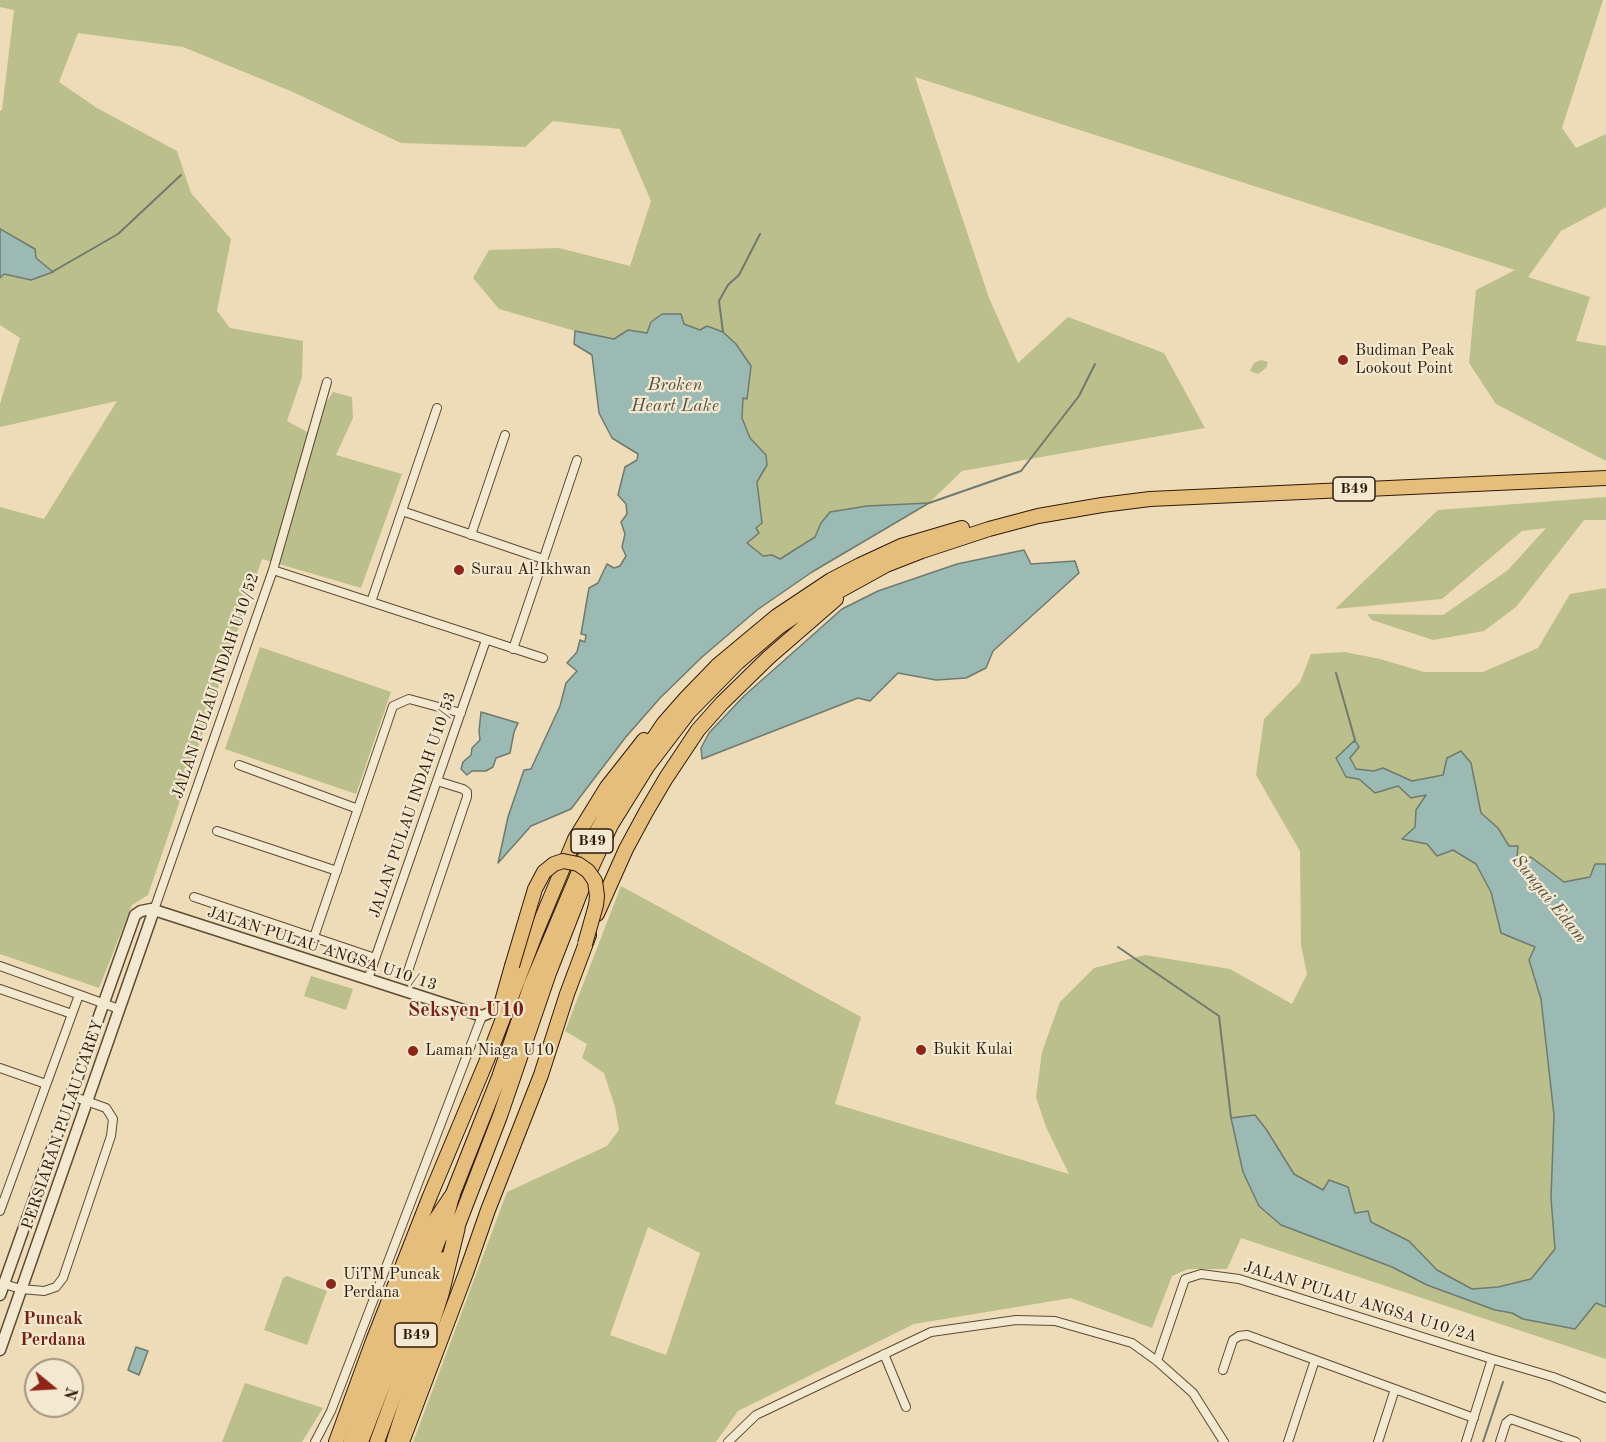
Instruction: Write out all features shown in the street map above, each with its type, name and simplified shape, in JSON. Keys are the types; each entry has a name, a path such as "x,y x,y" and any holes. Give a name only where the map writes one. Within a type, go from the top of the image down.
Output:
{"highway":[{"path":"351,1442 400,1303 434,1223 452,1196"},
{"path":"394,1442 441,1294 457,1229"}],"main road":[{"name":"B49","path":"377,1442 445,1256 500,1116 561,942 598,852 625,800 688,712 737,663 779,627 823,598 895,561 989,529 1038,516 1150,499 1606,478"},
{"name":"B49","path":"336,1442 373,1341 575,839 625,762 644,739 664,723 717,666 745,641 807,596 860,565 901,546 1043,507 1072,503 1102,505"},
{"path":"585,944 631,840 666,778 698,730 722,702 768,658 863,577"},
{"name":"B49","path":"361,1442 445,1222 452,1196 499,1077 531,985 594,836 631,772 664,723"},
{"path":"402,1442 541,1075 585,944 597,896 595,881 588,871 578,864 563,861 554,864 544,872 535,889 475,1085"}],"street":[{"path":"273,570 327,382"},
{"path":"371,602 437,408"},
{"path":"471,535 505,435"},
{"path":"513,649 577,460"},
{"path":"402,511 543,559"},
{"name":"JALAN PULAU INDAH U10/52","path":"154,910 273,570 543,658"},
{"name":"JALAN PULAU INDAH U10/53","path":"368,979 486,640"},
{"path":"314,937 393,706 409,699 461,713"},
{"path":"239,765 358,809"},
{"path":"407,974 467,797 467,792 463,789 437,782"},
{"path":"218,831 337,871"},
{"path":"194,897 375,958"},
{"name":"PERSIARAN PULAU CAREY","path":"0,1295 135,915 141,911 154,910 0,1350"},
{"name":"JALAN PULAU ANGSA U10/13","path":"154,910 482,1016"},
{"path":"0,966 119,1009"},
{"path":"0,989 72,1014"},
{"path":"0,1211 79,995"},
{"path":"315,1442 335,1400 482,1016 499,1009"},
{"path":"0,1068 46,1084"},
{"path":"4,1284 21,1289 44,1291 56,1287 63,1278 111,1137 112,1119 106,1108 72,1096"},
{"name":"JALAN PULAU ANGSA U10/2A","path":"1157,1361 1185,1279 1202,1274 1239,1279 1553,1377 1606,1398"},
{"path":"728,1442 756,1415 931,1332 1016,1320 1055,1321 1132,1343 1157,1361 1193,1393 1224,1442"},
{"path":"1223,1370 1233,1340 1239,1336 1248,1335 1474,1418"},
{"path":"884,1354 906,1407"},
{"path":"1466,1442 1492,1359"},
{"path":"1288,1442 1315,1360"},
{"path":"1378,1442 1395,1389"},
{"path":"1500,1442 1506,1423 1511,1419 1576,1442"}],"green space":[{"path":"0,0 1603,0 1562,128 1576,148 1606,134 1606,207 1561,231 1528,277 1590,297 1576,341 1606,346 1606,461 1496,404 1469,363 1476,290 1515,270 915,77 989,298 1018,363 1068,317 1164,353 1205,428 962,471 929,503 867,506 830,512 821,523 815,537 780,560 763,556 747,543 758,533 755,528 757,482 767,465 766,455 750,438 742,418 743,398 747,399 700,330 684,324 680,314 647,333 628,330 614,339 575,331 499,309 473,278 489,250 559,248 630,266 651,201 620,129 553,121 525,147 401,143 293,92 183,47 78,33 59,82 97,108 177,151 191,193 231,239 217,311 230,328 303,341 302,377 287,421 307,432 333,392 352,397 353,418 336,455 402,474 361,588 262,559 148,895 132,905 99,988 0,954 0,507 44,519 117,401 0,427 0,404 20,338 0,325 0,278 4,274 31,280 36,258 0,229 0,111 2,110 14,10 0,7"},
{"path":"1261,360 1268,362 1266,368 1258,374 1250,371 1254,363"},
{"path":"1606,497 1606,520 1584,520 1516,607 1484,631 1433,640 1372,620 1367,614 1443,615 1508,570 1546,528 1522,531 1442,599 1335,609 1438,510"},
{"path":"1606,588 1606,864 1595,864 1590,877 1564,882 1531,857 1523,860 1517,857 1498,828 1481,813 1471,763 1443,776 1412,781 1383,768 1374,771 1356,769 1350,758 1336,758 1375,793 1398,786 1427,795 1416,810 1415,827 1402,839 1453,850 1476,864 1491,892 1501,933 1535,946 1529,960 1541,999 1554,1115 1551,1198 1555,1249 1531,1279 1498,1287 1472,1289 1437,1270 1409,1241 1355,1214 1323,1190 1294,1174 1255,1115 1231,1118 1392,1267 1427,1285 1495,1310 1512,1313 1523,1319 1575,1329 1596,1303 1606,1307 1606,1359 1241,1238 1227,1269 1188,1269 1172,1276 1152,1328 1071,1298 914,1324 738,1411 716,1442 413,1442 507,1192 607,1146 619,1130 615,1107 604,1073 582,1058 587,1044 565,1031 621,886 861,1017 835,1104 1069,1174 1046,1127 1036,1097 1042,1052 1060,1002 1094,968 1145,955 1230,969 1292,1004 1307,974 1301,945 1300,851 1256,775 1264,719 1300,682 1311,654 1345,652 1380,659 1424,672 1483,672 1538,648 1570,594","holes":["648,1227 700,1253 666,1355 610,1335"]},
{"path":"260,647 391,692 356,794 225,749"},
{"path":"311,976 353,989 346,1010 304,996"},
{"path":"287,1276 327,1291 307,1345 264,1330 283,1278"},
{"path":"245,1383 323,1408 302,1442 222,1442"}],"water":[{"path":"0,229 35,249 36,258 53,272 31,280 4,274 0,278"},
{"name":"Broken Heart Lake","path":"662,314 681,314 684,324 700,330 707,326 723,332 736,344 751,366 747,399 743,398 742,418 750,438 766,455 767,465 757,482 762,523 756,528 759,533 747,543 763,556 772,555 780,559 815,537 821,523 830,512 867,506 929,503 812,572 757,610 702,657 660,698 625,738 571,809 531,826 498,863 508,817 524,770 531,769 560,706 566,683 577,671 567,663 577,652 580,640 585,642 586,635 581,634 589,588 598,583 607,564 614,568 620,566 626,556 622,547 625,534 621,522 627,514 626,504 618,495 625,467 637,460 638,454 612,438 599,413 592,355 574,344 575,331 614,339 628,330 647,333 651,322"},
{"path":"1024,550 1031,564 1075,561 1079,573 993,651 986,668 966,678 936,680 898,673 870,701 858,698 702,759 701,748 709,733 744,696 842,609 878,591 957,564"},
{"path":"481,712 518,723 510,753 496,758 493,767 486,771 472,771 467,775 461,769 463,762 471,755 472,748 480,740"},
{"path":"1355,740 1359,747 1350,758 1356,769 1374,771 1383,768 1412,781 1443,775 1447,758 1461,751 1471,763 1481,813 1498,828 1509,846 1518,846 1517,857 1523,860 1531,857 1564,882 1590,877 1595,864 1606,864 1606,1307 1596,1303 1575,1329 1523,1319 1512,1313 1495,1310 1427,1285 1392,1267 1281,1225 1259,1206 1243,1172 1231,1118 1255,1115 1294,1174 1323,1190 1329,1180 1348,1187 1355,1213 1368,1211 1371,1222 1409,1241 1437,1270 1472,1289 1498,1287 1531,1279 1555,1249 1551,1198 1554,1115 1541,999 1529,960 1535,947 1501,933 1491,892 1476,864 1453,850 1437,856 1427,844 1402,839 1415,827 1416,810 1426,795 1411,798 1398,786 1375,793 1359,779 1346,777 1336,758"},
{"path":"136,1347 148,1351 139,1375 128,1370"}],"waterway":[{"path":"52,272 118,234 181,175"},
{"path":"723,332 719,301 728,285 739,275 760,234"},
{"path":"929,503 1021,471 1079,396 1095,364"},
{"name":"Sungai Edam","path":"1336,673 1354,742"},
{"path":"1118,947 1219,1016 1231,1118"},
{"name":"Sungai Edam","path":"1483,1442 1503,1382"}],"place":[{"name":"Budiman Peak Lookout Point","path":"1343,360"},
{"name":"Surau Al-Ikhwan","path":"459,570"},
{"name":"Bukit Kulai","path":"921,1050"},
{"name":"Laman Niaga U10","path":"413,1051"},
{"name":"UiTM Puncak Perdana","path":"331,1284"}],"district":[{"name":"Seksyen U10","path":"466,1011"},
{"name":"Puncak Perdana","path":"53,1329"}]}
